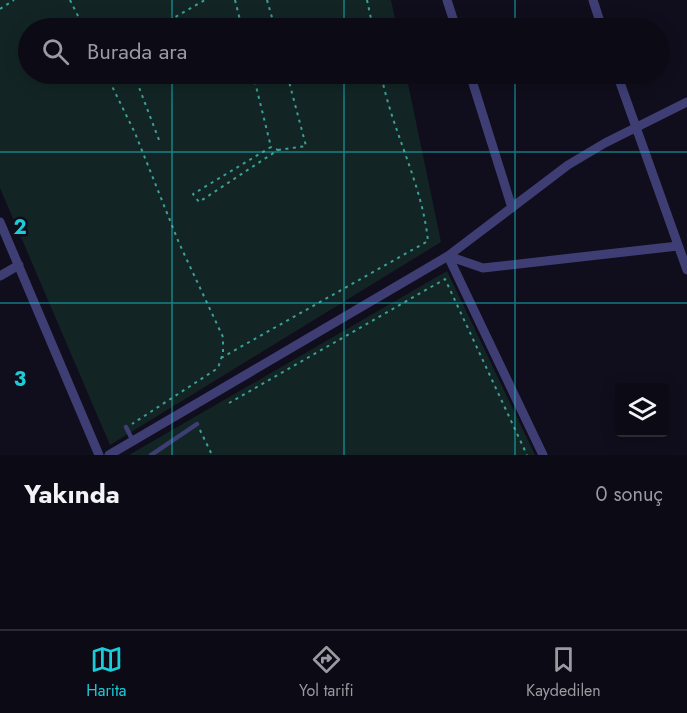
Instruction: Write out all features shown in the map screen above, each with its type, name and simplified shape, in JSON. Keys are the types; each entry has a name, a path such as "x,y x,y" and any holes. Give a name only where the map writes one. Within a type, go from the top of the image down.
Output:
{"street":[{"path":"447,0 453,18"},
{"path":"593,0 599,18"},
{"path":"473,84 512,208"},
{"path":"620,84 687,270"},
{"path":"109,455 447,256 568,165 687,102"},
{"path":"0,222 99,455"},
{"path":"447,256 483,268 678,246"},
{"path":"447,256 543,455"},
{"path":"0,276 19,265"}],"lane":[{"path":"151,455 197,424"},
{"path":"126,427 133,441"}],"path":[{"path":"0,9 14,0"},
{"path":"70,0 79,18"},
{"path":"174,18 205,0"},
{"path":"235,0 240,18"},
{"path":"267,0 272,18"},
{"path":"368,0 371,18"},
{"path":"111,84 135,133 179,243 223,337 222,358 218,368 126,427"},
{"path":"138,84 159,140"},
{"path":"255,84 271,147"},
{"path":"271,147 193,194 199,202 278,150 306,146 290,84"},
{"path":"222,358 428,241 425,215 383,84"},
{"path":"271,147 278,150"},
{"path":"229,403 445,279 527,455"},
{"path":"197,424 212,455"}],"green space":[{"path":"0,0 391,0 395,18 18,18 18,84 408,84 441,242 110,445 0,188"},
{"path":"447,271 535,455 129,455"}]}
